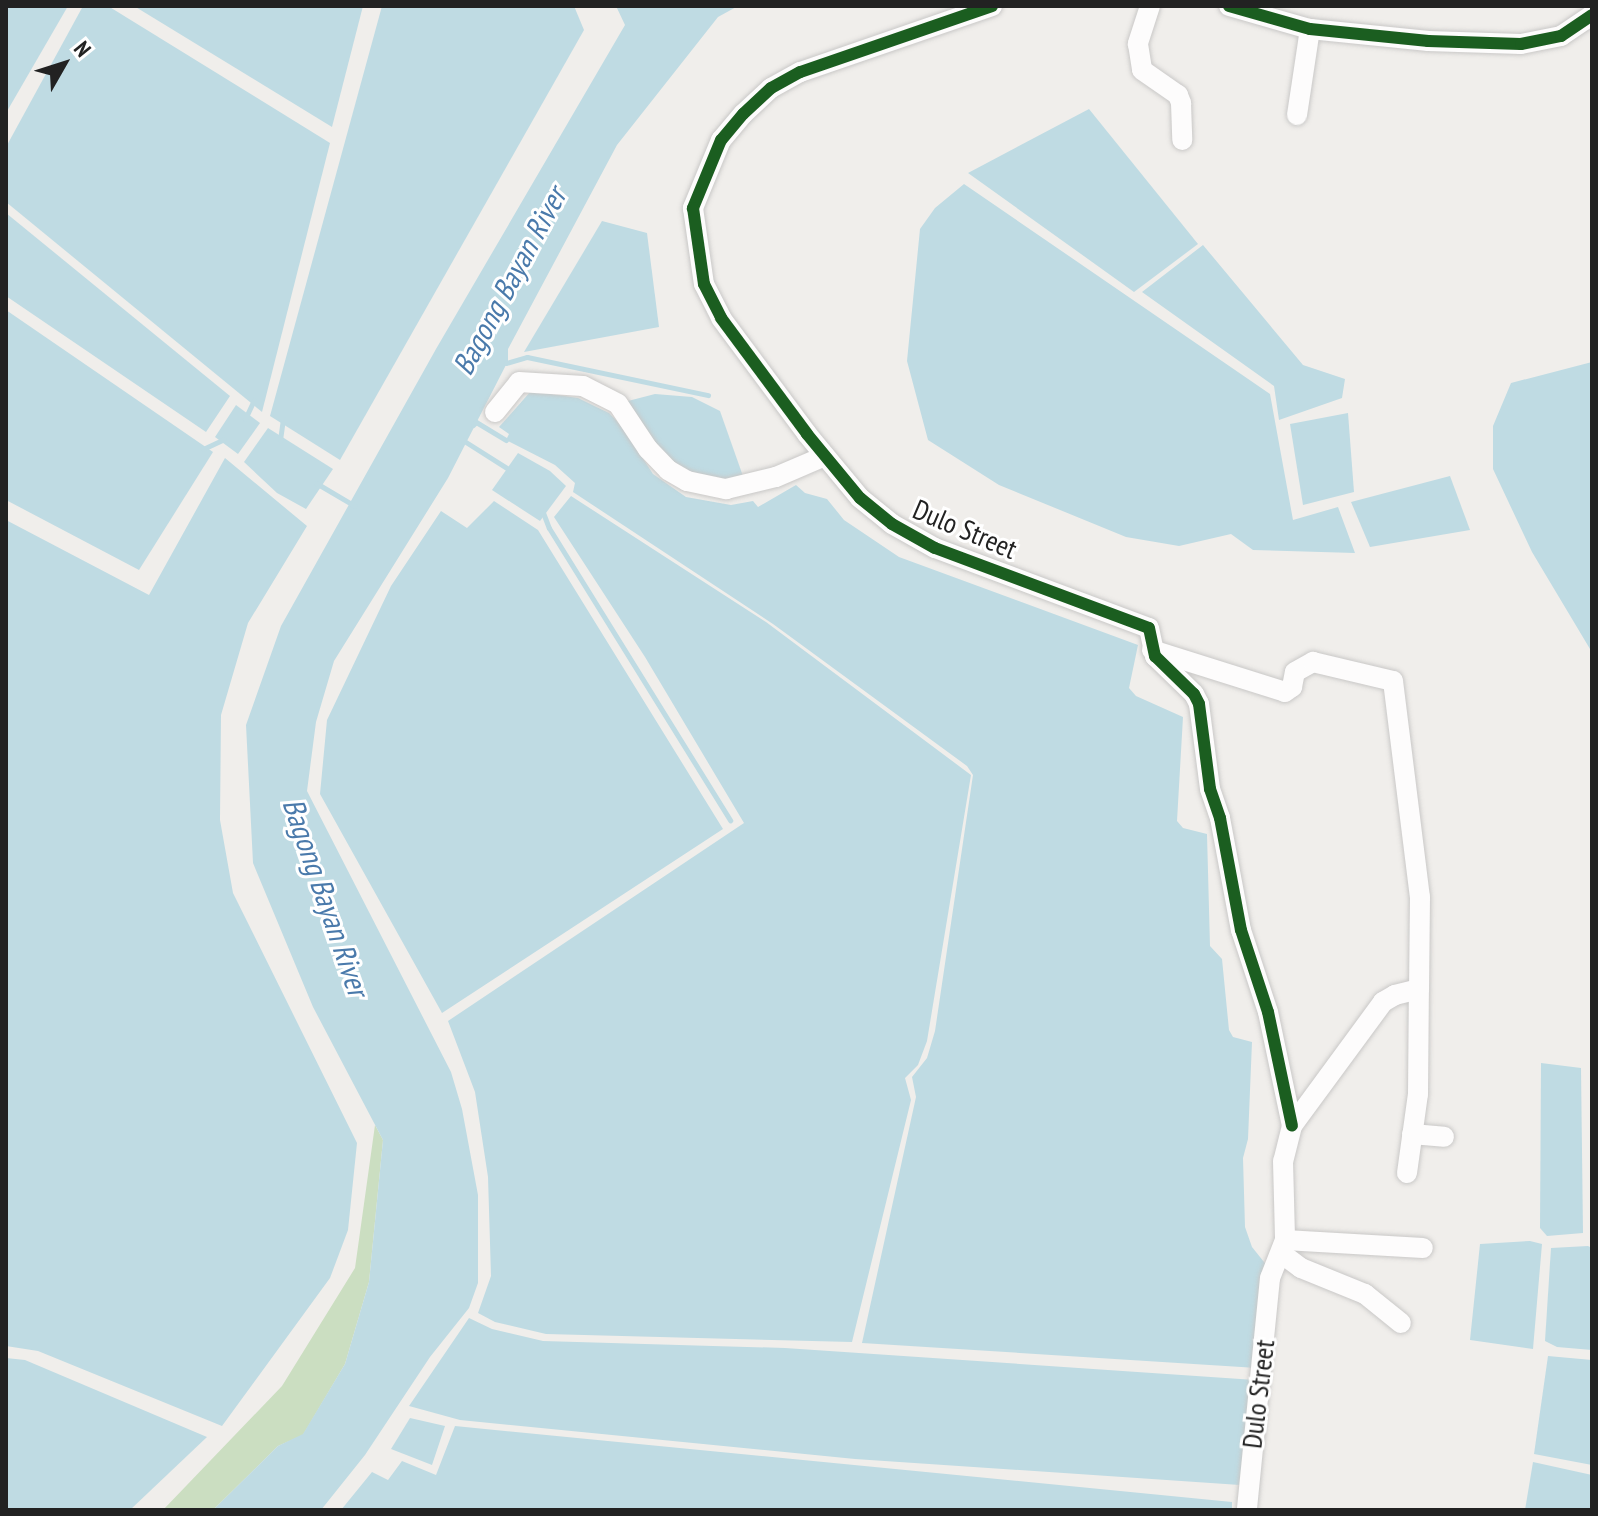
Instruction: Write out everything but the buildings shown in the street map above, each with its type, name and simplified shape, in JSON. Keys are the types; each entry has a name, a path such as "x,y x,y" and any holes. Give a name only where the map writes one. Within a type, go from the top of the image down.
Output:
{"street":[{"name":"Dulo Street","path":"992,6 800,72 771,88 721,140 701,183 693,208 704,284 721,318 825,456 860,498 892,524 935,548 1149,628 1152,650 1194,694 1199,704 1210,789 1220,818 1241,930 1268,1012 1292,1126"},
{"path":"1150,6 1138,44 1142,70 1178,95 1182,140"},
{"path":"1229,6 1310,29 1428,41 1521,44 1561,36 1592,15"},
{"path":"1297,115 1310,29"},
{"path":"495,412 519,382 583,386 618,404 648,449 668,470 687,481 726,489 776,477 825,456"},
{"path":"1152,650 1285,692 1292,687 1295,672 1313,662 1393,681 1420,897 1418,1094 1407,1173"},
{"path":"1401,1323 1365,1294 1301,1268 1283,1247 1283,1161 1292,1126 1383,1002 1395,995 1419,989"},
{"path":"1412,1134 1444,1137"},
{"name":"Dulo Street","path":"1247,1510 1270,1278 1283,1247"},
{"path":"1283,1247 1423,1248"}],"green space":[{"path":"375,1125 383,1140 369,1282 345,1364 303,1435 278,1446 213,1510 163,1510 282,1386 355,1268"}],"water":[{"path":"6,6 68,6 6,113"},
{"path":"83,6 108,6 330,143 262,412 6,202 6,147"},
{"path":"134,6 363,6 332,127"},
{"path":"382,6 574,6 584,30 340,460 270,416"},
{"name":"Bagong Bayan River","path":"616,6 738,6 718,17 617,145 508,349 508,361 448,478 334,661 316,722 307,791 451,1072 462,1109 478,1195 478,1283 469,1308 430,1357 365,1455 321,1510 213,1510 278,1446 303,1434 345,1364 369,1282 383,1140 313,1007 253,863 246,725 281,626 436,349 625,25"},
{"path":"1089,109 1198,244 1134,292 968,173"},
{"path":"964,184 1270,394 1293,520 1338,507 1355,553 1253,550 1231,534 1179,546 1126,537 999,485 928,440 907,361 920,229 935,208"},
{"path":"6,213 230,396 206,432 6,296"},
{"path":"602,221 647,233 659,327 524,352"},
{"path":"1203,245 1303,365 1345,379 1342,398 1279,420 1274,386 1142,292"},
{"path":"6,310 213,452 139,570 6,500"},
{"path":"1592,362 1592,660 1590,649 1532,552 1493,469 1493,426 1511,383"},
{"path":"531,391 578,398 609,413 621,425 653,474 686,497 731,505 753,501 758,507 796,485 805,493 827,499 844,520 899,557 1138,645 1129,688 1136,696 1183,717 1177,821 1183,828 1207,834 1210,946 1222,959 1229,1030 1233,1037 1252,1042 1248,1139 1243,1158 1245,1227 1252,1247 1268,1267 1257,1368 862,1343 916,1097 912,1077 927,1058 935,1031 973,775 967,766 773,624 573,492 575,483 555,465 506,440 509,434 499,427"},
{"path":"655,394 692,397 720,411 744,479 729,482 684,474 662,455 628,401"},
{"path":"236,405 260,423 238,454 215,437"},
{"path":"1348,413 1354,492 1303,505 1290,424"},
{"path":"268,428 333,469 306,509 277,493 244,462"},
{"path":"518,453 550,471 566,486 540,521 492,490"},
{"path":"225,458 307,526 248,623 221,715 220,820 233,893 357,1143 348,1230 330,1278 222,1426 38,1351 6,1346 6,520 149,595"},
{"path":"1450,476 1470,530 1370,547 1351,502"},
{"path":"571,496 766,622 971,775 927,1041 918,1065 905,1078 911,1100 852,1342 546,1334 495,1322 478,1313 491,1276 488,1177 475,1092 448,1021 744,823 645,657 554,517"},
{"path":"494,501 538,530 723,829 442,1013 320,794 327,720 391,586 441,511 467,528"},
{"path":"1541,1063 1581,1068 1583,1233 1547,1236 1540,1228"},
{"path":"1530,1241 1542,1244 1533,1349 1470,1340 1480,1244"},
{"path":"1551,1248 1592,1248 1592,1350 1557,1347 1545,1341"},
{"path":"469,1318 492,1329 543,1341 785,1348 1255,1380 1240,1485 855,1459 460,1420 409,1406"},
{"path":"1548,1356 1592,1360 1592,1465 1534,1454"},
{"path":"6,1358 25,1360 207,1437 130,1510 6,1510"},
{"path":"410,1418 445,1426 432,1465 391,1449"},
{"path":"455,1426 1232,1502 1232,1510 341,1510 372,1472 388,1480 402,1461 436,1475"},
{"path":"1533,1462 1592,1475 1590,1510 1525,1510"}],"waterway":[{"path":"506,363 527,357 708,395"},
{"path":"245,419 254,400"},
{"path":"280,440 283,419"},
{"path":"473,425 476,422 506,440"},
{"path":"203,449 224,439"},
{"path":"461,439 513,472"},
{"path":"316,483 355,506"},
{"path":"542,510 549,528 730,820"}],"cycle path":[{"path":"992,6 800,72 771,88 743,114 721,140 693,208 704,284 721,318 807,434 860,498 892,524 935,548 1149,628 1155,656 1194,694 1199,704 1210,789 1220,818 1241,930 1268,1012 1292,1126"},
{"path":"1229,6 1310,29 1428,41 1521,44 1561,36 1592,15"}]}
